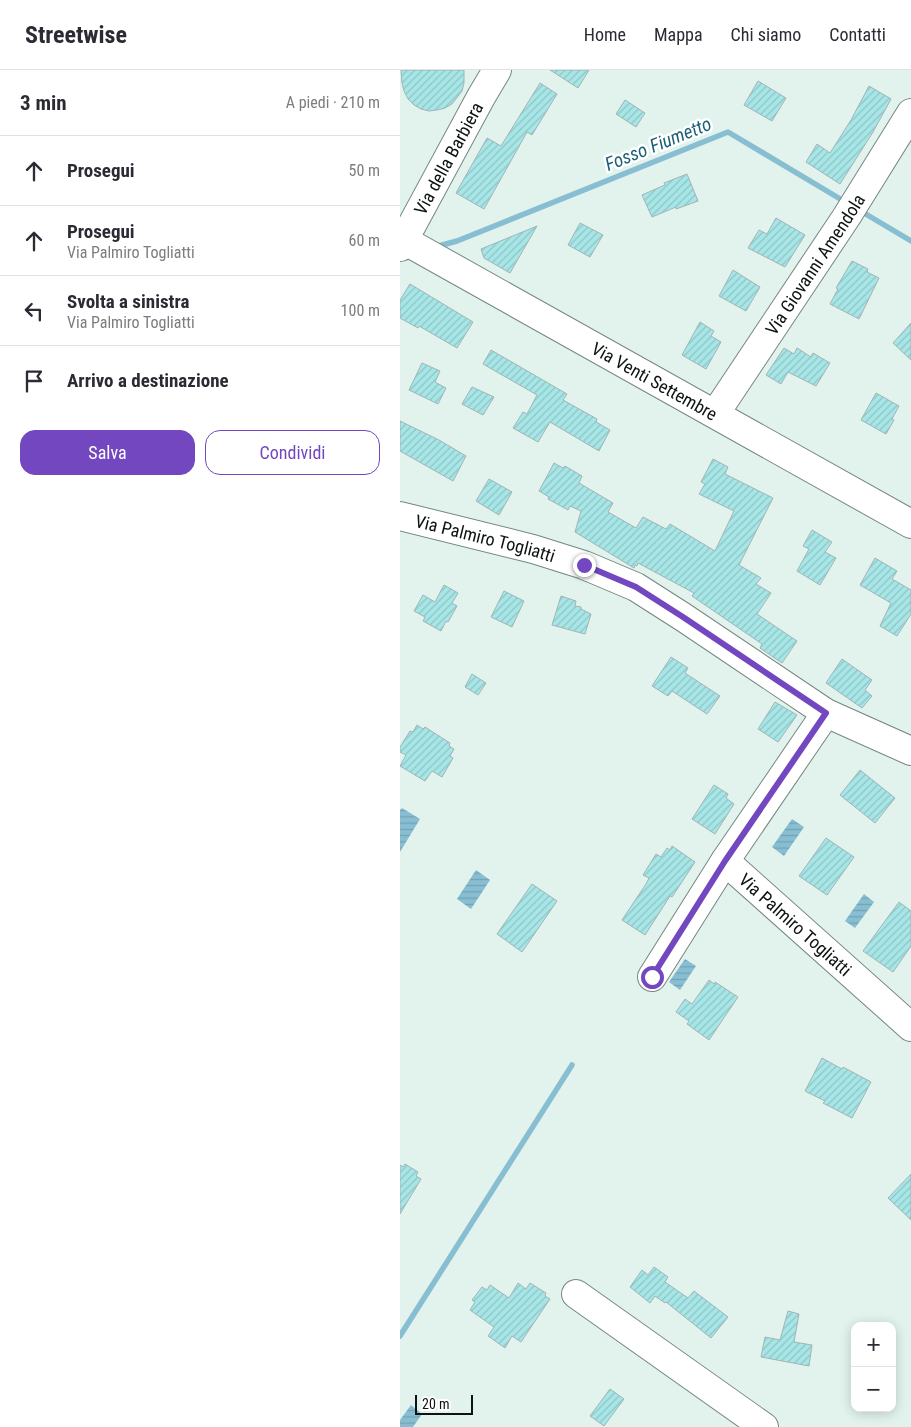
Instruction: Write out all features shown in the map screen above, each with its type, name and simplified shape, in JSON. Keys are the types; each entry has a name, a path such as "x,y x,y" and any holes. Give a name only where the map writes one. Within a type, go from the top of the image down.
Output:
{"street":[{"name":"Via della Barbiera","path":"411,246 497,70"},
{"name":"Via Giovanni Amendola","path":"715,414 853,205 911,113"},
{"name":"Via Venti Settembre","path":"411,246 911,524"},
{"name":"Via Palmiro Togliatti","path":"400,516 533,549 584,565 636,587 826,713 911,751"},
{"name":"Via Palmiro Togliatti","path":"826,713 725,861 911,1027"},
{"path":"652,977 725,861"},
{"path":"576,1294 764,1427"}],"water":[{"path":"402,808 420,819 400,852 400,810"},
{"path":"792,819 804,827 784,856 772,847"},
{"path":"476,870 490,880 471,909 457,899"},
{"path":"864,894 874,902 855,928 845,921"},
{"path":"685,959 696,966 680,990 669,982"},
{"path":"411,1405 422,1414 413,1427 400,1427 400,1420"}],"building":[{"path":"401,70 464,70 462,91 452,104 445,108 429,111 421,109 408,99 402,83"},
{"path":"550,70 589,70 578,88"},
{"path":"758,81 786,98 772,121 744,105"},
{"path":"540,83 557,94 532,135 527,132 484,209 456,193 487,138 501,146"},
{"path":"869,86 891,99 873,132 840,184 806,162 817,144 830,153 851,120"},
{"path":"625,100 645,113 636,127 616,114"},
{"path":"687,174 698,201 676,209 676,207 652,217 642,195 665,185 664,183"},
{"path":"776,218 805,235 785,267 748,248 759,230 767,234"},
{"path":"580,223 603,235 590,257 568,245"},
{"path":"537,226 510,273 484,258 481,249"},
{"path":"852,261 868,269 867,272 879,278 859,319 830,304 838,289 836,288"},
{"path":"733,270 760,287 746,311 719,296"},
{"path":"410,284 473,322 457,348 419,326 418,328 400,318 400,300"},
{"path":"700,322 714,331 711,336 721,342 706,369 682,355"},
{"path":"911,323 911,360 893,343"},
{"path":"784,348 794,354 797,348 811,357 813,353 830,363 816,386 788,372 781,384 766,375"},
{"path":"491,350 567,394 563,400 597,419 596,422 610,430 599,451 550,422 538,442 513,428 523,412 527,414 537,395 483,364"},
{"path":"422,363 440,371 435,382 446,388 438,404 409,390"},
{"path":"472,387 494,397 483,415 462,404"},
{"path":"876,393 899,406 886,434 861,420"},
{"path":"400,421 466,456 453,481 400,451"},
{"path":"713,459 728,467 725,474 773,498 739,565 761,578 756,584 771,593 757,614 797,641 782,663 760,648 762,644 692,596 694,593 638,563 634,568 575,532 581,511 570,506 568,510 548,499 549,497 539,491 554,463 563,468 565,466 582,476 579,483 613,503 608,512 636,528 643,517 666,529 670,524 715,551 734,511 699,494 705,484 701,482"},
{"path":"489,479 512,492 499,515 476,501"},
{"path":"812,530 832,542 825,552 836,558 820,585 797,571 809,549 803,546"},
{"path":"875,558 897,571 892,579 911,590 911,614 897,636 880,626 891,603 860,585"},
{"path":"444,585 458,593 452,603 457,606 441,631 423,621 425,617 414,611 423,595 435,602"},
{"path":"504,591 524,601 512,627 491,617"},
{"path":"561,596 576,601 575,606 581,607 581,609 591,614 585,634 552,625"},
{"path":"671,657 688,668 685,673 720,696 707,714 672,691 668,696 652,686"},
{"path":"842,659 872,680 865,690 872,696 862,708 826,683"},
{"path":"472,674 486,683 478,695 465,687"},
{"path":"775,702 797,715 778,742 758,729"},
{"path":"417,725 423,729 425,727 450,743 449,746 454,749 450,756 453,758 442,777 432,771 425,781 400,766 406,755 400,752 400,747 410,731 413,732"},
{"path":"860,770 895,798 875,823 840,795"},
{"path":"714,785 728,794 726,798 734,804 715,834 692,819"},
{"path":"826,838 854,857 827,895 799,876"},
{"path":"672,846 695,862 645,935 622,920 646,884 649,878 643,875 656,854 661,857 667,848 670,850"},
{"path":"532,884 557,901 522,952 497,934"},
{"path":"899,902 911,911 911,946 893,972 863,951"},
{"path":"709,980 738,997 709,1040 687,1024 689,1021 676,1012 685,999 692,1004"},
{"path":"822,1058 871,1082 852,1118 805,1091"},
{"path":"405,1164 418,1172 416,1176 421,1179 400,1214 400,1165 403,1167"},
{"path":"911,1174 911,1220 888,1198"},
{"path":"654,1267 668,1277 665,1282 688,1298 694,1291 728,1317 711,1338 666,1302 655,1296 650,1303 630,1287 642,1270 648,1275"},
{"path":"518,1283 526,1289 530,1283 546,1293 545,1296 550,1299 521,1342 512,1336 505,1348 488,1336 494,1327 470,1310 475,1302 472,1300 482,1287 487,1290 490,1285 509,1298"},
{"path":"788,1311 799,1314 794,1342 812,1345 809,1366 761,1357 765,1337 780,1340"},
{"path":"610,1389 624,1399 604,1426 590,1416"}],"waterway":[{"name":"Fosso Fiumetto","path":"435,247 457,241 728,132 847,203"},
{"name":"Fosso Fiumetto","path":"859,210 911,241"},
{"path":"400,1336 572,1065"}],"route":[{"path":"584,565 636,587 826,713 725,861 652,977"}]}
